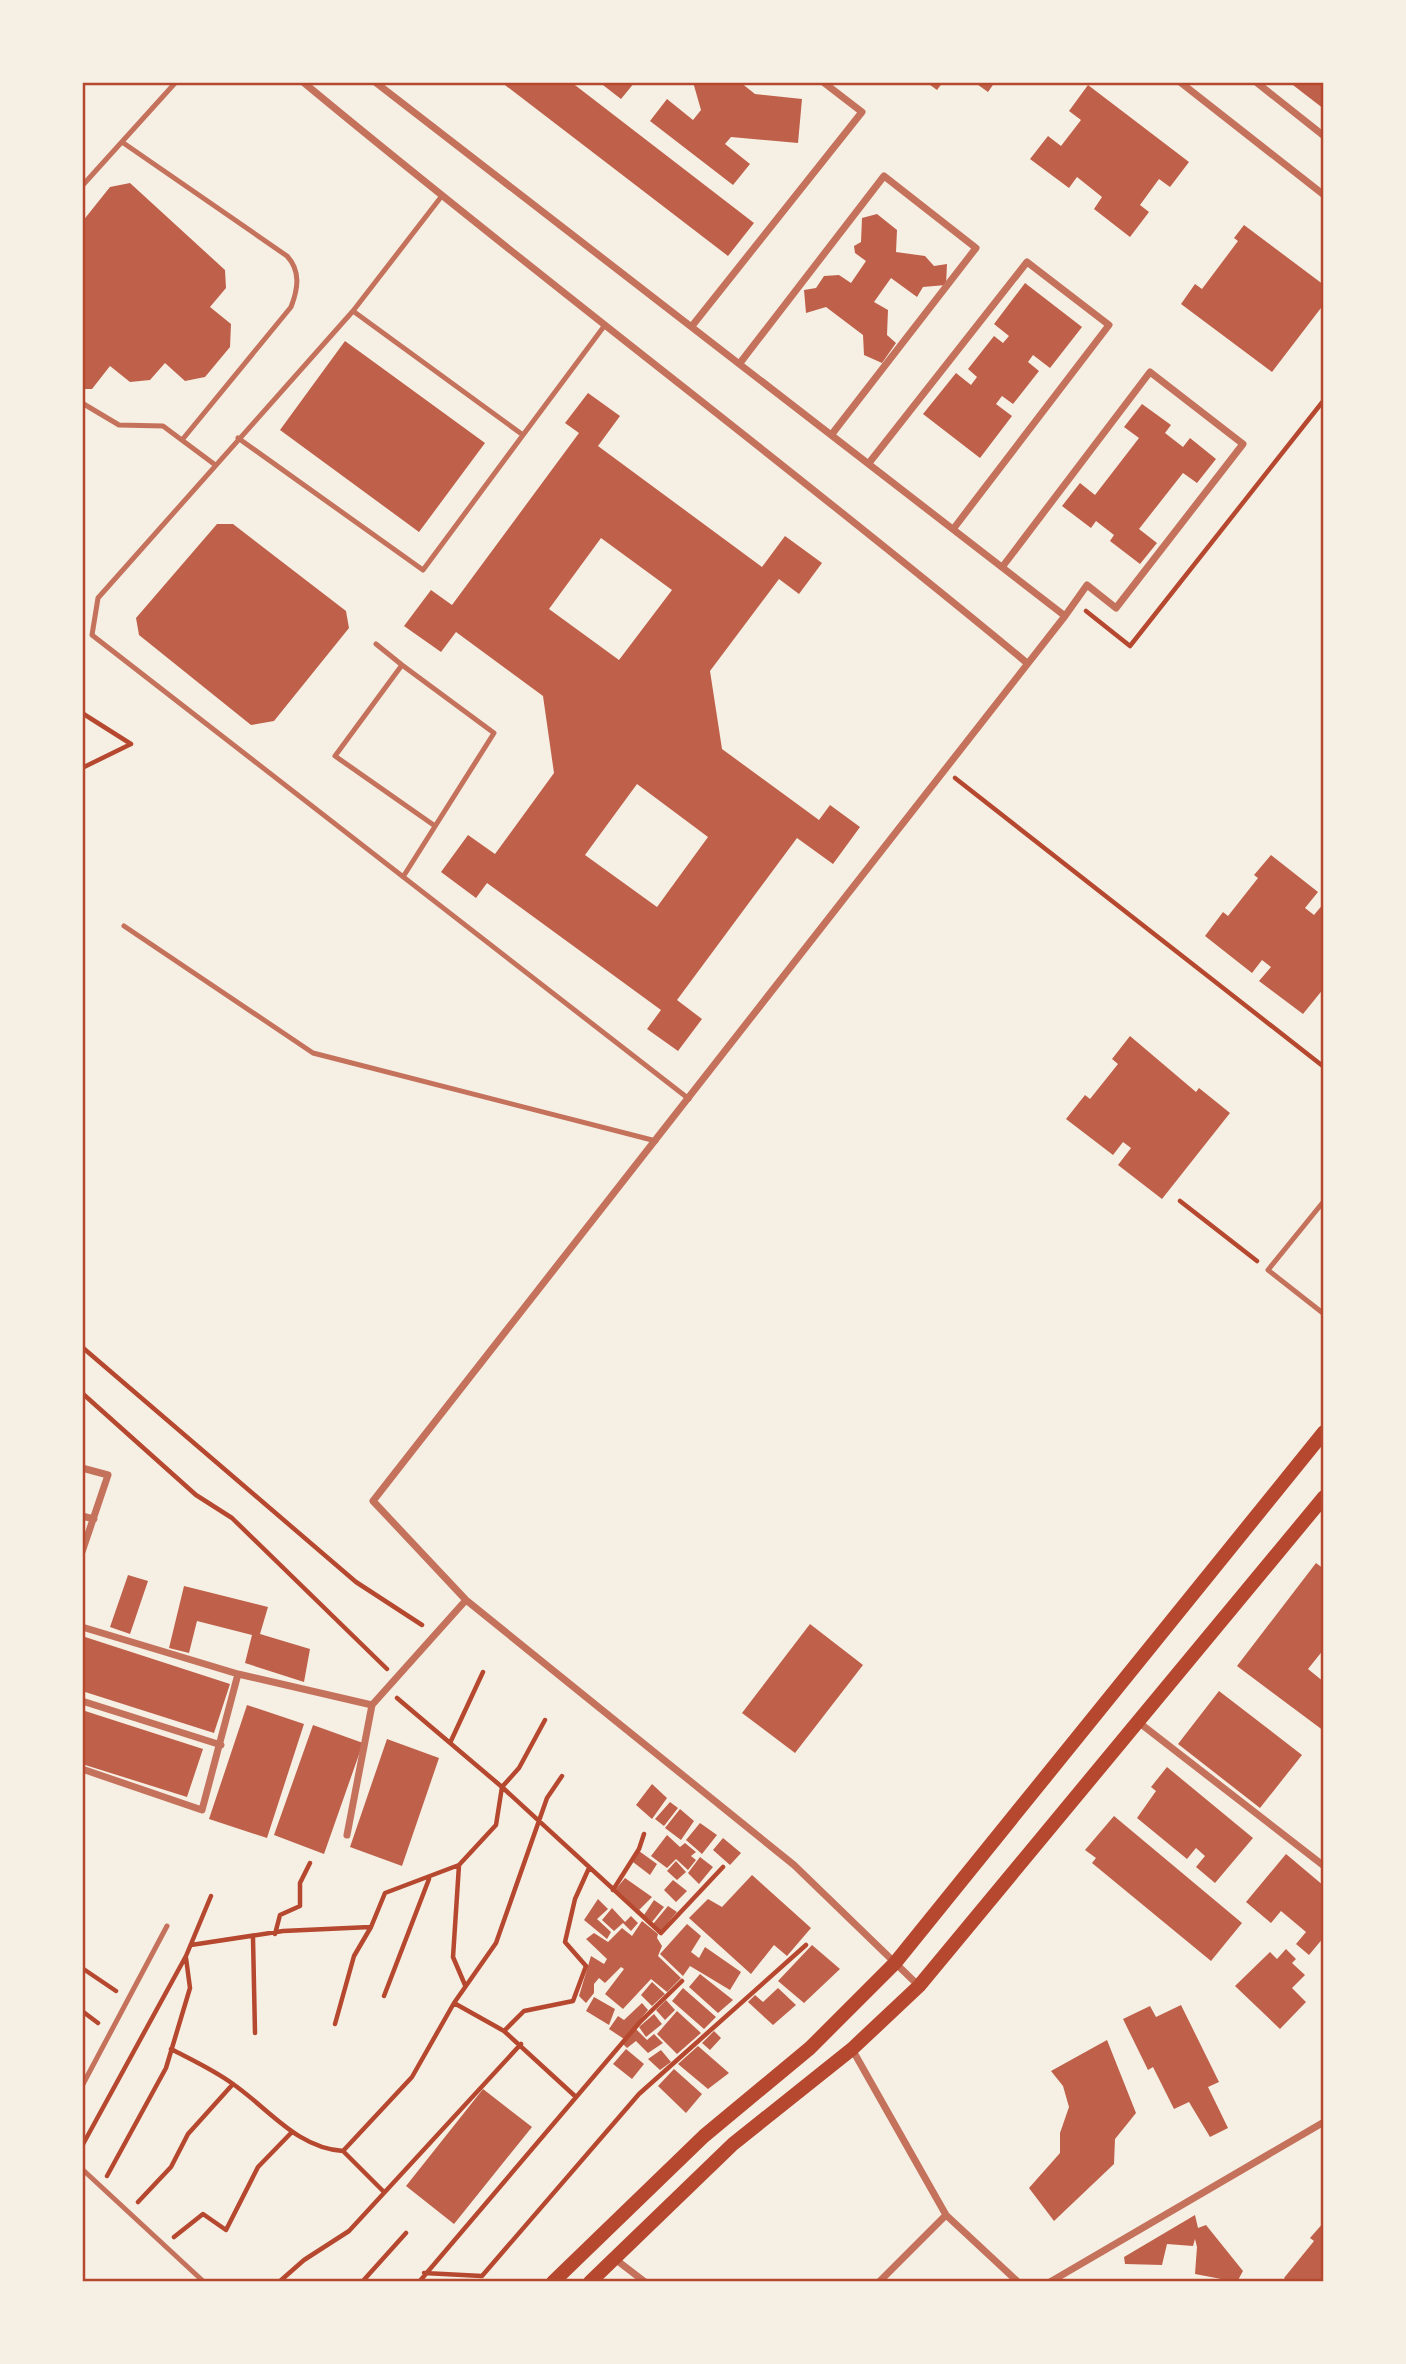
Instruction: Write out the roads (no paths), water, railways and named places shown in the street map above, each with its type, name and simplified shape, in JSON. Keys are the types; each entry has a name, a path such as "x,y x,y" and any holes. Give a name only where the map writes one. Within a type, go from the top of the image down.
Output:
{"main road":[{"path":"553,2282 704,2136 810,2048 895,1964 1324,1432"},
{"path":"590,2282 733,2144 852,2049 919,1986 1136,1720 1324,1497"}],"street":[{"path":"303,82 441,197 856,521 1027,663"},
{"path":"375,82 1065,616"},
{"path":"692,326 862,112 822,82"},
{"path":"1180,82 1324,195"},
{"path":"1256,82 1324,136"},
{"path":"740,363 884,176 976,248 832,434"},
{"path":"869,463 1027,262 1109,325 954,528"},
{"path":"919,1986 794,1865 467,1600 373,1501 946,771 1087,585 1116,608 1243,444 1150,372 1003,566"},
{"path":"82,1468 108,1475 82,1552"},
{"path":"82,1516 94,1520"},
{"path":"347,1835 372,1705 467,1600"},
{"path":"82,1627 238,1674 372,1705"},
{"path":"82,1769 202,1810 238,1674"},
{"path":"82,1701 221,1745"},
{"path":"1136,1720 1324,1866"},
{"path":"852,2049 946,2215 1018,2282"},
{"path":"1050,2282 1324,2122"},
{"path":"878,2282 946,2215"},
{"path":"613,2258 645,2282"}],"lane":[{"path":"82,186 176,82"},
{"path":"122,142 287,256 293,263 296,274 298,289 291,307 182,440"},
{"path":"441,197 353,311 214,464 98,598 92,635 689,1100"},
{"path":"353,311 523,435"},
{"path":"238,438 423,570 605,325"},
{"path":"82,403 119,425 163,426 214,464"},
{"path":"376,645 494,733 403,877"},
{"path":"401,665 335,756 435,827"},
{"path":"124,926 313,1053 656,1141"},
{"path":"1324,1201 1268,1270 1324,1314"},
{"path":"82,2086 167,1926"},
{"path":"82,2169 204,2282"}]}
